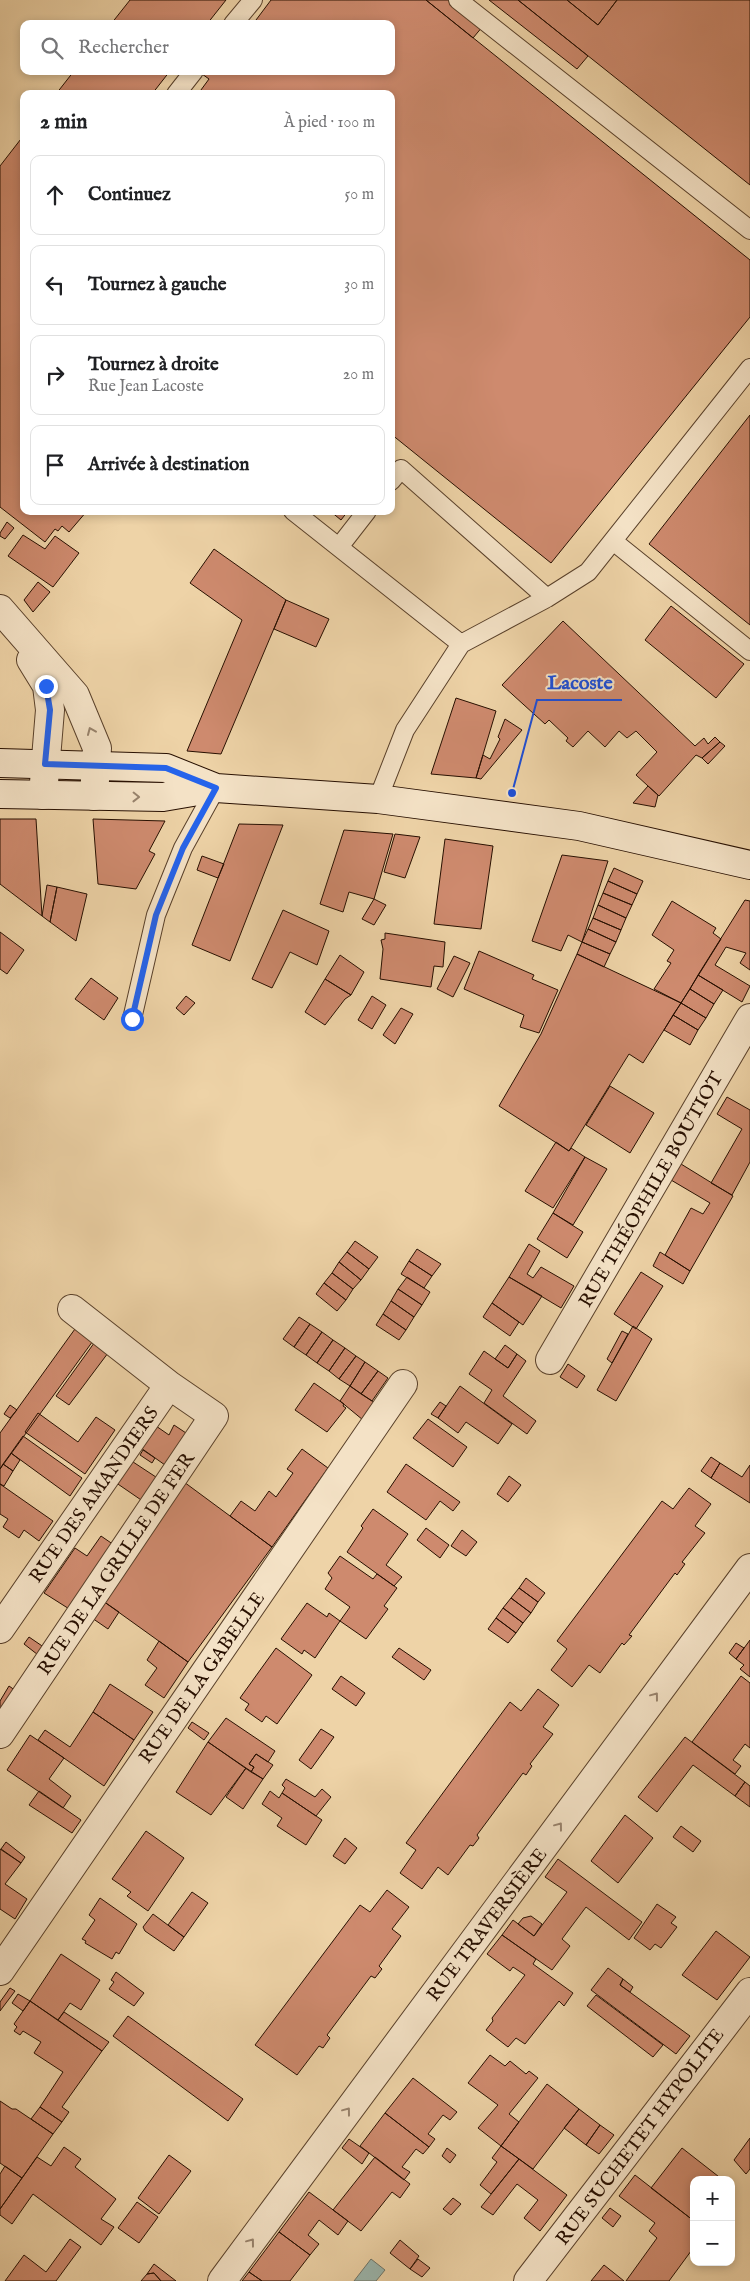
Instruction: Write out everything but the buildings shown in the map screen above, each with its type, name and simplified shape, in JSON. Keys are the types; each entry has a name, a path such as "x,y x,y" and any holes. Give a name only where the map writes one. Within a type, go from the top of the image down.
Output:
{"street":[{"path":"6,616 46,686 50,710 43,795"},
{"path":"6,616 75,695 98,748 94,796"},
{"path":"0,763 166,768 216,788"},
{"path":"0,794 163,797 216,788 378,798 578,826 750,865"},
{"name":"RUE THÉOPHILE BOUTIOT","path":"550,1360 750,1018"},
{"path":"72,1309 179,1392"},
{"name":"RUE DE LA GABELLE","path":"0,1970 403,1384"},
{"name":"RUE DES AMANDIERS","path":"0,1629 179,1392"},
{"name":"RUE DE LA GRILLE DE FER","path":"0,1734 214,1416 179,1392"},
{"name":"RUE TRAVERSIÈRE","path":"222,2281 750,1568"},
{"name":"RUE SUCHETET HYPOLITE","path":"528,2281 750,1992"}],"lane":[{"path":"236,20 253,0"},
{"path":"458,0 750,230"},
{"path":"179,90 191,75"},
{"path":"378,798 405,730 461,644 547,598 588,572 750,368"},
{"path":"395,477 401,470 547,598"},
{"path":"298,515 461,644"},
{"path":"338,547 364,515"},
{"path":"613,541 750,651"},
{"path":"132,1019 156,915 183,848 216,788"}],"water":[{"path":"371,2259 385,2270 376,2281 354,2281"}],"place":[{"name":"Lacoste","path":"512,793"}],"route":[{"path":"46,686 50,710 45,764 166,768 216,788 201,812 183,848 156,915 146,966 132,1019"}]}
